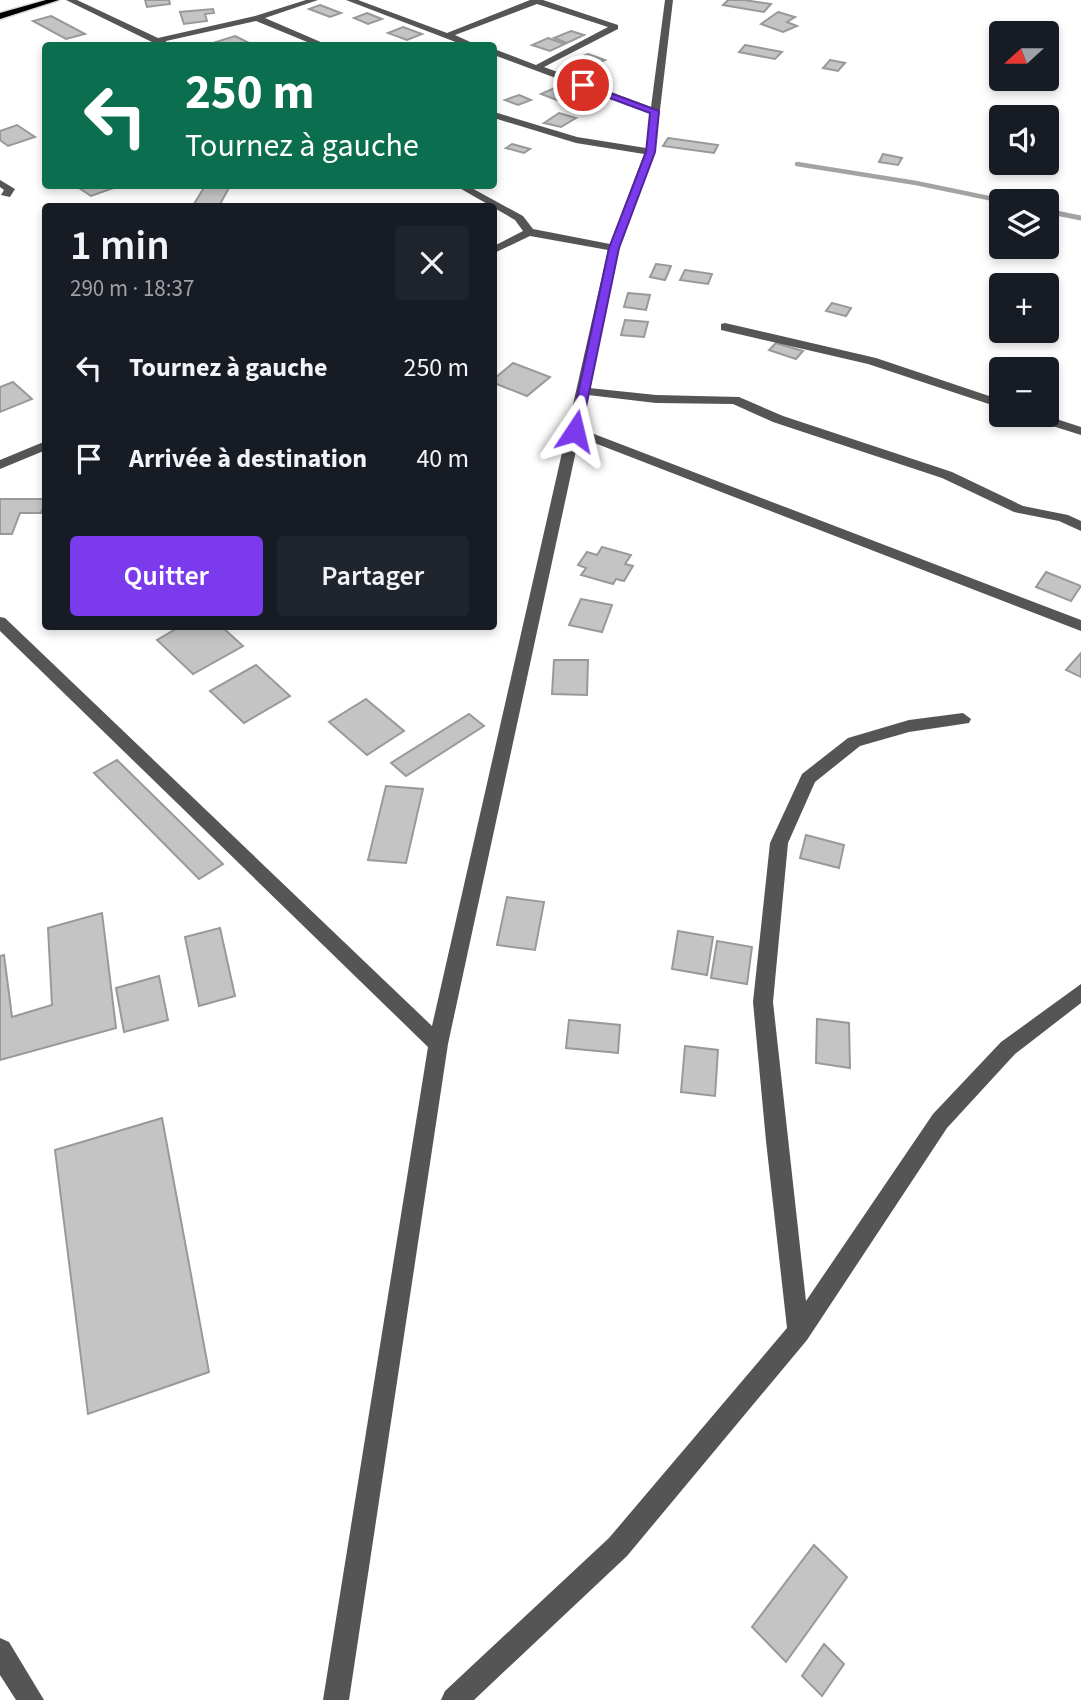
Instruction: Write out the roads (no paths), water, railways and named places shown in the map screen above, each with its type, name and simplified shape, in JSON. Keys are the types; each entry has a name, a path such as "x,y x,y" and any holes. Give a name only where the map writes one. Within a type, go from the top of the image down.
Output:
{"main road":[{"path":"0,16 53,0"}],"street":[{"path":"70,0 156,41 257,18 314,0"},
{"path":"350,0 464,42"},
{"path":"369,6 387,0"},
{"path":"448,36 537,0 615,27 536,68"},
{"path":"336,1700 438,1044 614,248 650,152 669,0"},
{"path":"257,18 316,42"},
{"path":"497,53 655,111"},
{"path":"497,116 576,141 650,152"},
{"path":"0,183 10,189 6,195"},
{"path":"466,189 492,203"},
{"path":"497,206 519,218 529,233"},
{"path":"497,249 529,233 614,248"},
{"path":"725,327 872,361 989,400"},
{"path":"583,391 656,399 735,400 778,419 947,475 1019,509 1063,518 1081,527"},
{"path":"1059,424 1081,431"},
{"path":"575,431 1081,626"},
{"path":"0,465 42,446"},
{"path":"0,622 438,1044"},
{"path":"799,1332 776,1142 763,1002 779,843 808,779 854,742 909,726 963,719"},
{"path":"454,1700 618,1547 799,1332 940,1121 1008,1048 1081,992"},
{"path":"0,1651 31,1700"}],"waterway":[{"path":"797,164 916,183 989,198"},
{"path":"1059,214 1081,218"}]}
